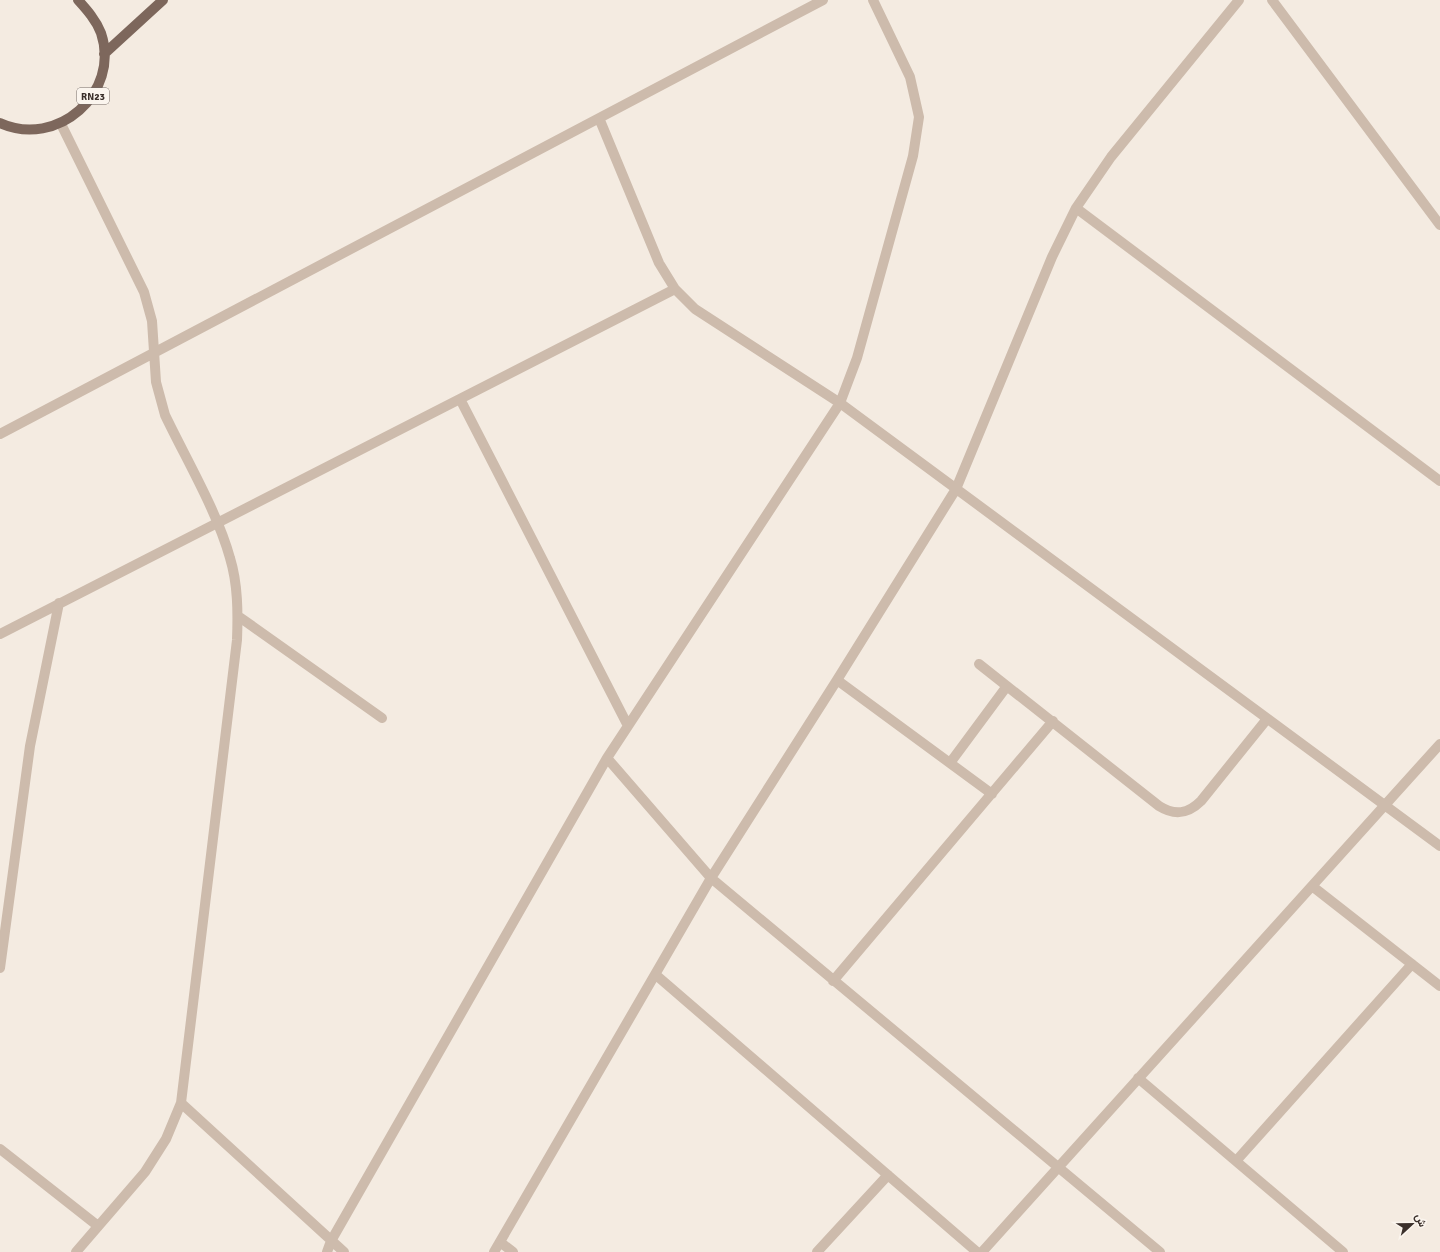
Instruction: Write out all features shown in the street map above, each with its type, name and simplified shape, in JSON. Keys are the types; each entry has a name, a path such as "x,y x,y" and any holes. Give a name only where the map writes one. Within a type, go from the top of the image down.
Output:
{"main road":[{"name":"RN23","path":"0,123 12,128 28,130 45,129 61,124 79,112 93,96 102,75 104,54 101,33 91,13 78,0"},
{"path":"104,54 163,0"},
{"name":"RN23","path":"0,131 12,128"}],"street":[{"path":"0,434 823,0"},
{"path":"327,1252 331,1240 627,724 840,403 858,358 913,156 919,117 910,77 873,0"},
{"path":"494,1252 711,878 956,489 1052,257 1076,208 1111,157 1239,0"},
{"path":"1272,0 1440,225"},
{"path":"599,118 659,263 675,289 695,309 840,403 1440,846"},
{"path":"61,124 144,292 152,321 156,382 165,415 217,523 230,558 236,588 238,616 236,648 181,1103 166,1139 149,1165 76,1252"},
{"path":"1076,208 1440,481"},
{"path":"0,634 675,289"},
{"path":"460,399 627,724"},
{"path":"0,968 30,746 59,603"},
{"path":"238,616 382,718"},
{"path":"979,664 1159,806 1175,813 1184,812 1193,808 1201,801 1268,719"},
{"path":"837,680 992,794"},
{"path":"950,763 1007,686"},
{"path":"833,981 1053,722"},
{"path":"982,1252 1440,744"},
{"path":"607,758 711,878 1160,1252"},
{"path":"1312,886 1440,986"},
{"path":"1236,1161 1412,964"},
{"path":"656,975 977,1252"},
{"path":"1138,1078 1343,1252"},
{"path":"181,1103 344,1252"},
{"path":"0,1149 98,1226"},
{"path":"817,1252 888,1175"},
{"path":"500,1242 513,1252"}]}
